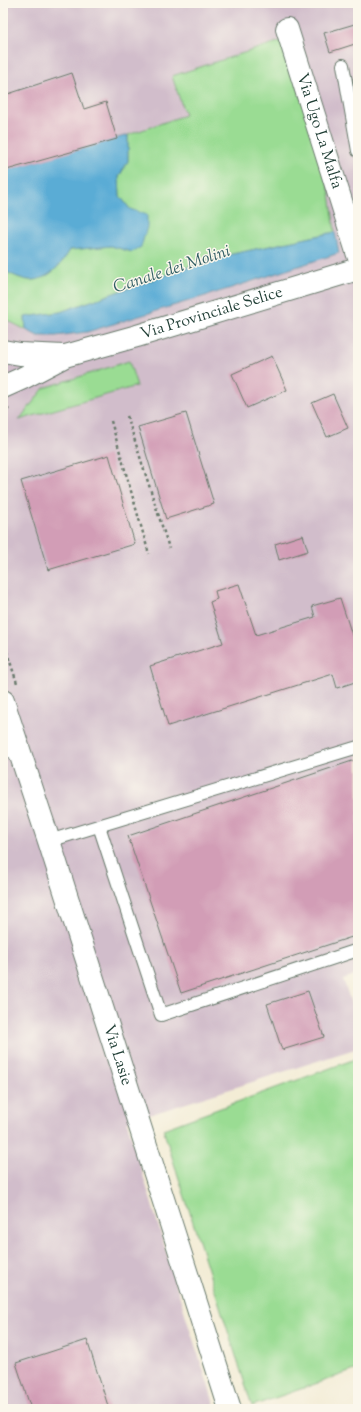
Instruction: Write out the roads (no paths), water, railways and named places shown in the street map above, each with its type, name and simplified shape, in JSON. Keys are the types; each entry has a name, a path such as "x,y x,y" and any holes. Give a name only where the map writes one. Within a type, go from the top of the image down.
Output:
{"street":[{"name":"Via Ugo La Malfa","path":"287,29 358,255"},
{"name":"Via Provinciale Selice","path":"3,387 65,356 137,336 358,269"},
{"name":"Via Provinciale Selice","path":"3,351 20,354 65,356"},
{"name":"Via Lasie","path":"3,701 11,750 49,841 230,1409"}],"lane":[{"path":"343,65 358,151"},
{"path":"49,841 358,747"},
{"path":"99,826 161,1015 358,950"}],"water":[{"path":"128,135 128,161 119,177 120,196 130,209 147,215 147,227 141,247 132,252 111,246 70,250 54,271 36,280 22,279 3,270 3,171"},
{"path":"335,232 339,253 225,290 87,332 56,336 38,336 26,330 25,317 60,312 214,258"}],"water label":[{"name":"Canale dei Molini","path":"172,270"}]}
